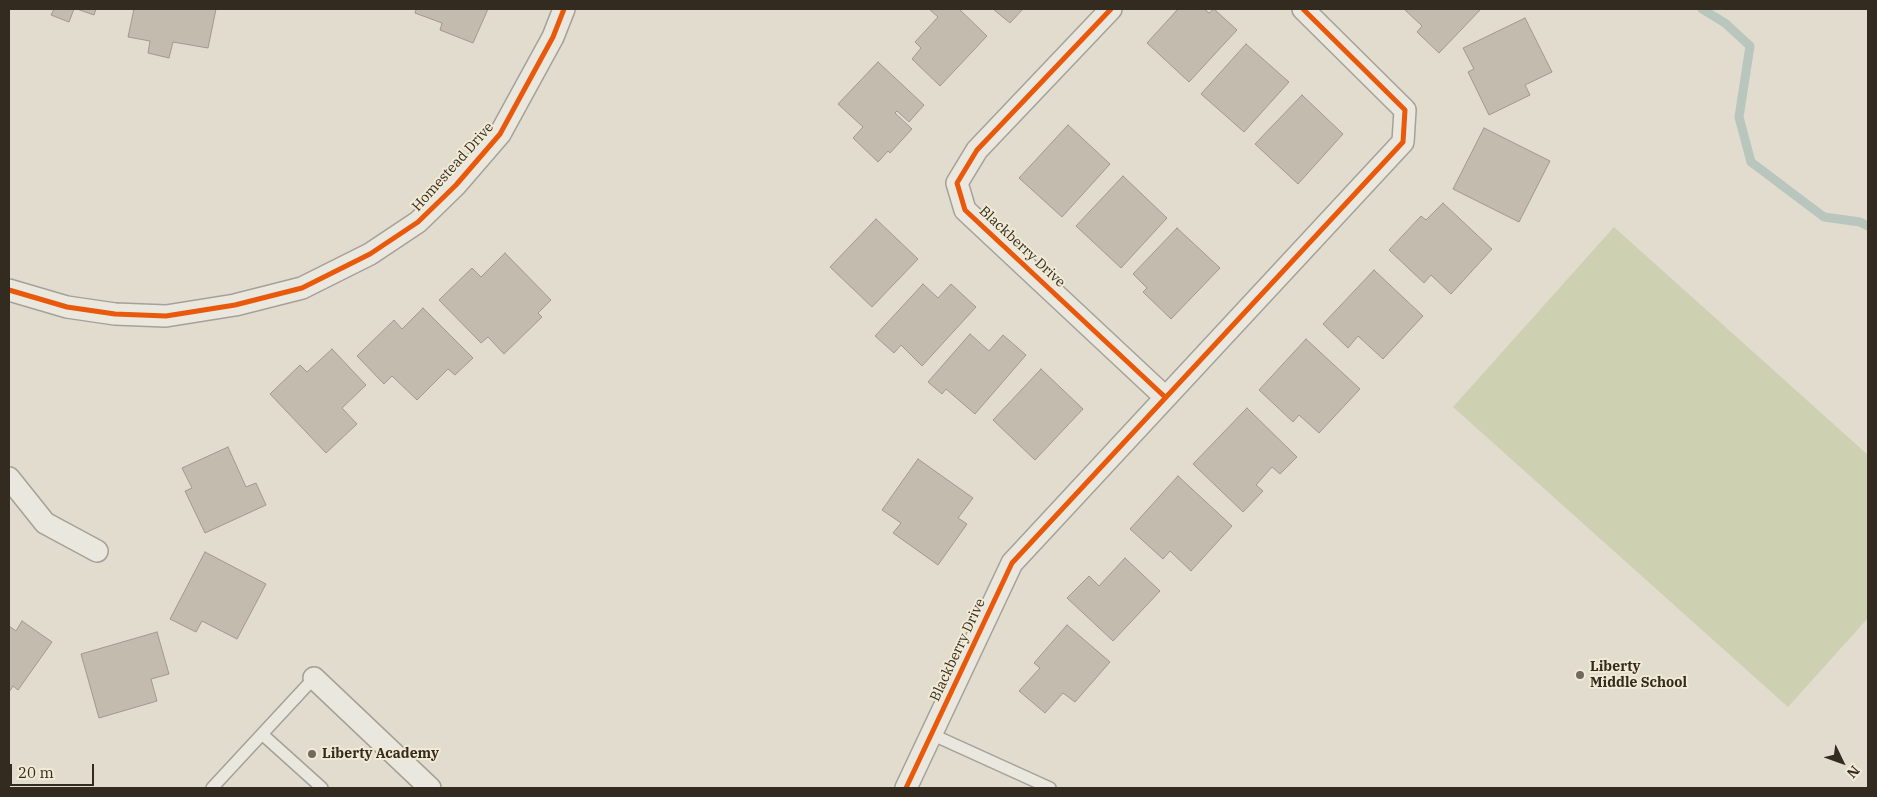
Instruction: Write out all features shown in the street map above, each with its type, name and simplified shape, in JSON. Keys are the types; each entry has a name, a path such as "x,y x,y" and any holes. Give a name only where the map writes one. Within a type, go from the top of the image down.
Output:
{"street":[{"name":"Homestead Drive","path":"9,290 67,307 115,314 166,316 235,306 302,288 370,254 418,222 456,185 500,134 553,38 564,9"},
{"name":"Blackberry Drive","path":"1111,9 977,150 957,184 965,210 1166,397"},
{"name":"Blackberry Drive","path":"906,788 1012,562 1403,142 1406,110 1303,9"},
{"path":"9,478 45,523 97,551"},
{"path":"314,678 430,788"}],"lane":[{"path":"212,788 314,678"},
{"path":"262,734 322,788"},
{"path":"931,734 1050,788"}],"green space":[{"path":"1614,227 1868,455 1868,618 1788,707 1453,407"}],"building":[{"path":"54,9 74,9 69,22 51,15"},
{"path":"77,9 96,9 94,15"},
{"path":"134,9 216,9 208,48 173,42 169,58 148,53 150,41 128,37"},
{"path":"416,9 488,9 473,43 440,30 442,23 415,13"},
{"path":"929,9 959,9 987,36 940,86 912,59 921,48 915,42 938,17"},
{"path":"993,9 1023,9 1010,23"},
{"path":"1178,9 1204,9 1209,13 1214,9 1237,30 1189,82 1147,43"},
{"path":"1404,9 1481,9 1439,53 1417,32 1422,26"},
{"path":"1525,18 1552,72 1525,85 1530,95 1489,115 1468,72 1474,69 1463,48"},
{"path":"1246,44 1289,82 1244,132 1201,94"},
{"path":"878,62 924,105 909,122 897,111 895,113 912,129 890,153 888,151 878,162 853,138 863,127 838,104"},
{"path":"1302,95 1343,134 1298,184 1255,144"},
{"path":"1068,125 1110,164 1062,217 1019,178"},
{"path":"1484,128 1550,161 1519,222 1453,189"},
{"path":"1123,176 1167,218 1121,268 1076,226"},
{"path":"1443,203 1492,249 1451,294 1431,275 1424,283 1389,250 1421,216 1426,220"},
{"path":"876,219 918,259 872,307 830,267"},
{"path":"1177,228 1220,268 1171,319 1143,292 1147,288 1133,274"},
{"path":"505,253 551,300 538,313 542,317 504,354 488,337 481,343 439,300 472,268 481,277"},
{"path":"1374,270 1423,316 1383,359 1358,336 1348,348 1323,324"},
{"path":"923,284 938,298 951,284 976,307 922,366 901,345 894,353 875,336"},
{"path":"423,308 473,358 455,375 448,369 417,400 392,376 384,384 357,356 394,320 402,329"},
{"path":"970,334 989,351 1003,335 1026,355 975,414 946,389 942,394 928,382"},
{"path":"1306,339 1360,389 1319,433 1299,415 1293,422 1259,390"},
{"path":"332,349 366,385 342,408 357,424 326,453 270,394 300,365 307,372"},
{"path":"1041,369 1083,409 1035,460 993,420"},
{"path":"1247,408 1297,457 1280,474 1272,467 1256,485 1263,491 1243,512 1193,464"},
{"path":"228,447 246,487 256,483 266,505 205,533 185,491 192,488 182,468"},
{"path":"918,459 973,498 958,518 967,524 938,565 893,533 901,523 882,510"},
{"path":"1178,476 1232,526 1191,571 1170,551 1163,559 1130,529"},
{"path":"205,552 266,584 237,639 202,621 196,632 170,619"},
{"path":"1125,558 1160,591 1113,641 1067,598 1089,576 1099,586"},
{"path":"22,621 52,642 18,690 13,686 9,692 9,626 16,631"},
{"path":"1067,625 1110,662 1075,702 1063,693 1045,713 1019,691 1040,668 1034,663"},
{"path":"157,632 169,674 151,679 157,701 99,718 81,654"}],"waterway":[{"path":"1702,9 1725,23 1750,46 1739,117 1751,162 1824,217 1860,222 1868,226"}],"cycle path":[{"path":"9,290 67,307 115,314 166,316 235,305 302,288 370,254 418,222 456,185 500,134 553,37 564,9"},
{"path":"1111,9 977,150 957,183 965,210 1165,397"},
{"path":"906,788 1012,563 1403,142 1405,110 1303,9"}],"place":[{"name":"Liberty Middle School","path":"1580,675"},
{"name":"Liberty Academy","path":"312,754"}]}
